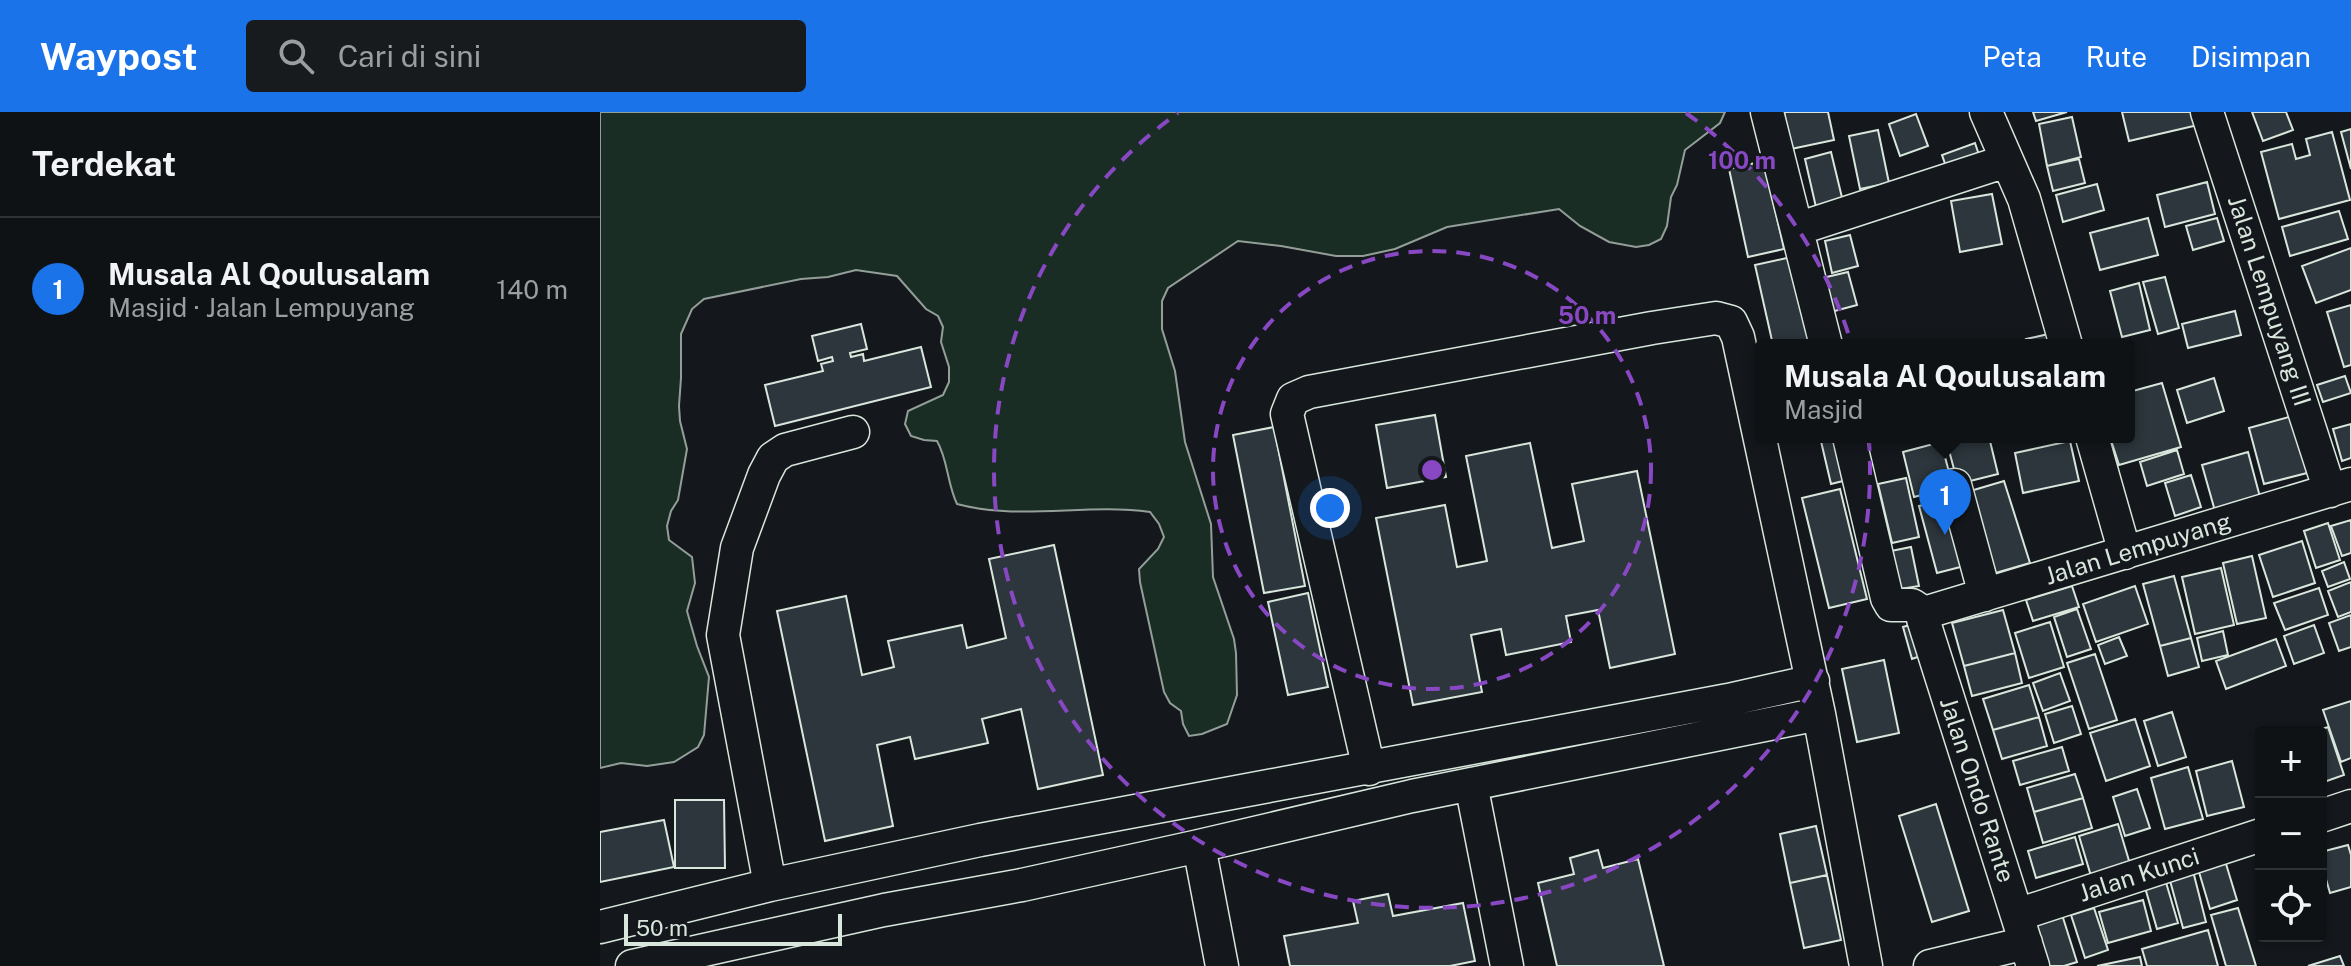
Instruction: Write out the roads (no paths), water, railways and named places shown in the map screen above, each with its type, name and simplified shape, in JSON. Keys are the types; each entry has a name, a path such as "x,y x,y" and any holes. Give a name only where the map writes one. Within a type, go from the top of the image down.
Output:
{"street":[{"path":"1767,112 1824,339"},
{"path":"1986,112 2024,199"},
{"path":"1998,112 2064,339"},
{"name":"Jalan Lempuyang III","path":"2207,112 2340,487"},
{"path":"1797,229 2006,161"},
{"path":"1369,769 1287,414 1293,399 1309,392 1716,318 1731,322 1738,337 1755,415"},
{"path":"770,885 723,635 737,548 773,458 785,450 853,432"},
{"path":"1761,443 1813,681 1866,966"},
{"path":"1850,443 1887,598 1891,605 1912,605 1924,613"},
{"path":"2094,443 2125,553"},
{"path":"1955,485 1985,595"},
{"name":"Jalan Lempuyang","path":"1924,613 2340,487"},
{"name":"Jalan Ondo Rante","path":"1924,613 1923,619 2025,941"},
{"path":"600,927 770,885 980,840 1369,769 1813,681"},
{"path":"632,966 884,910 1199,846 1471,784 1819,714"},
{"path":"1471,784 1507,966"},
{"path":"2327,814 2351,806"},
{"name":"Jalan Kunci","path":"1930,966 2025,941 2255,838"},
{"path":"980,840 992,890"},
{"path":"1199,846 1222,966"}],"place":[{"name":"Musala Al Qoulusalam","path":"1945,535"}]}
